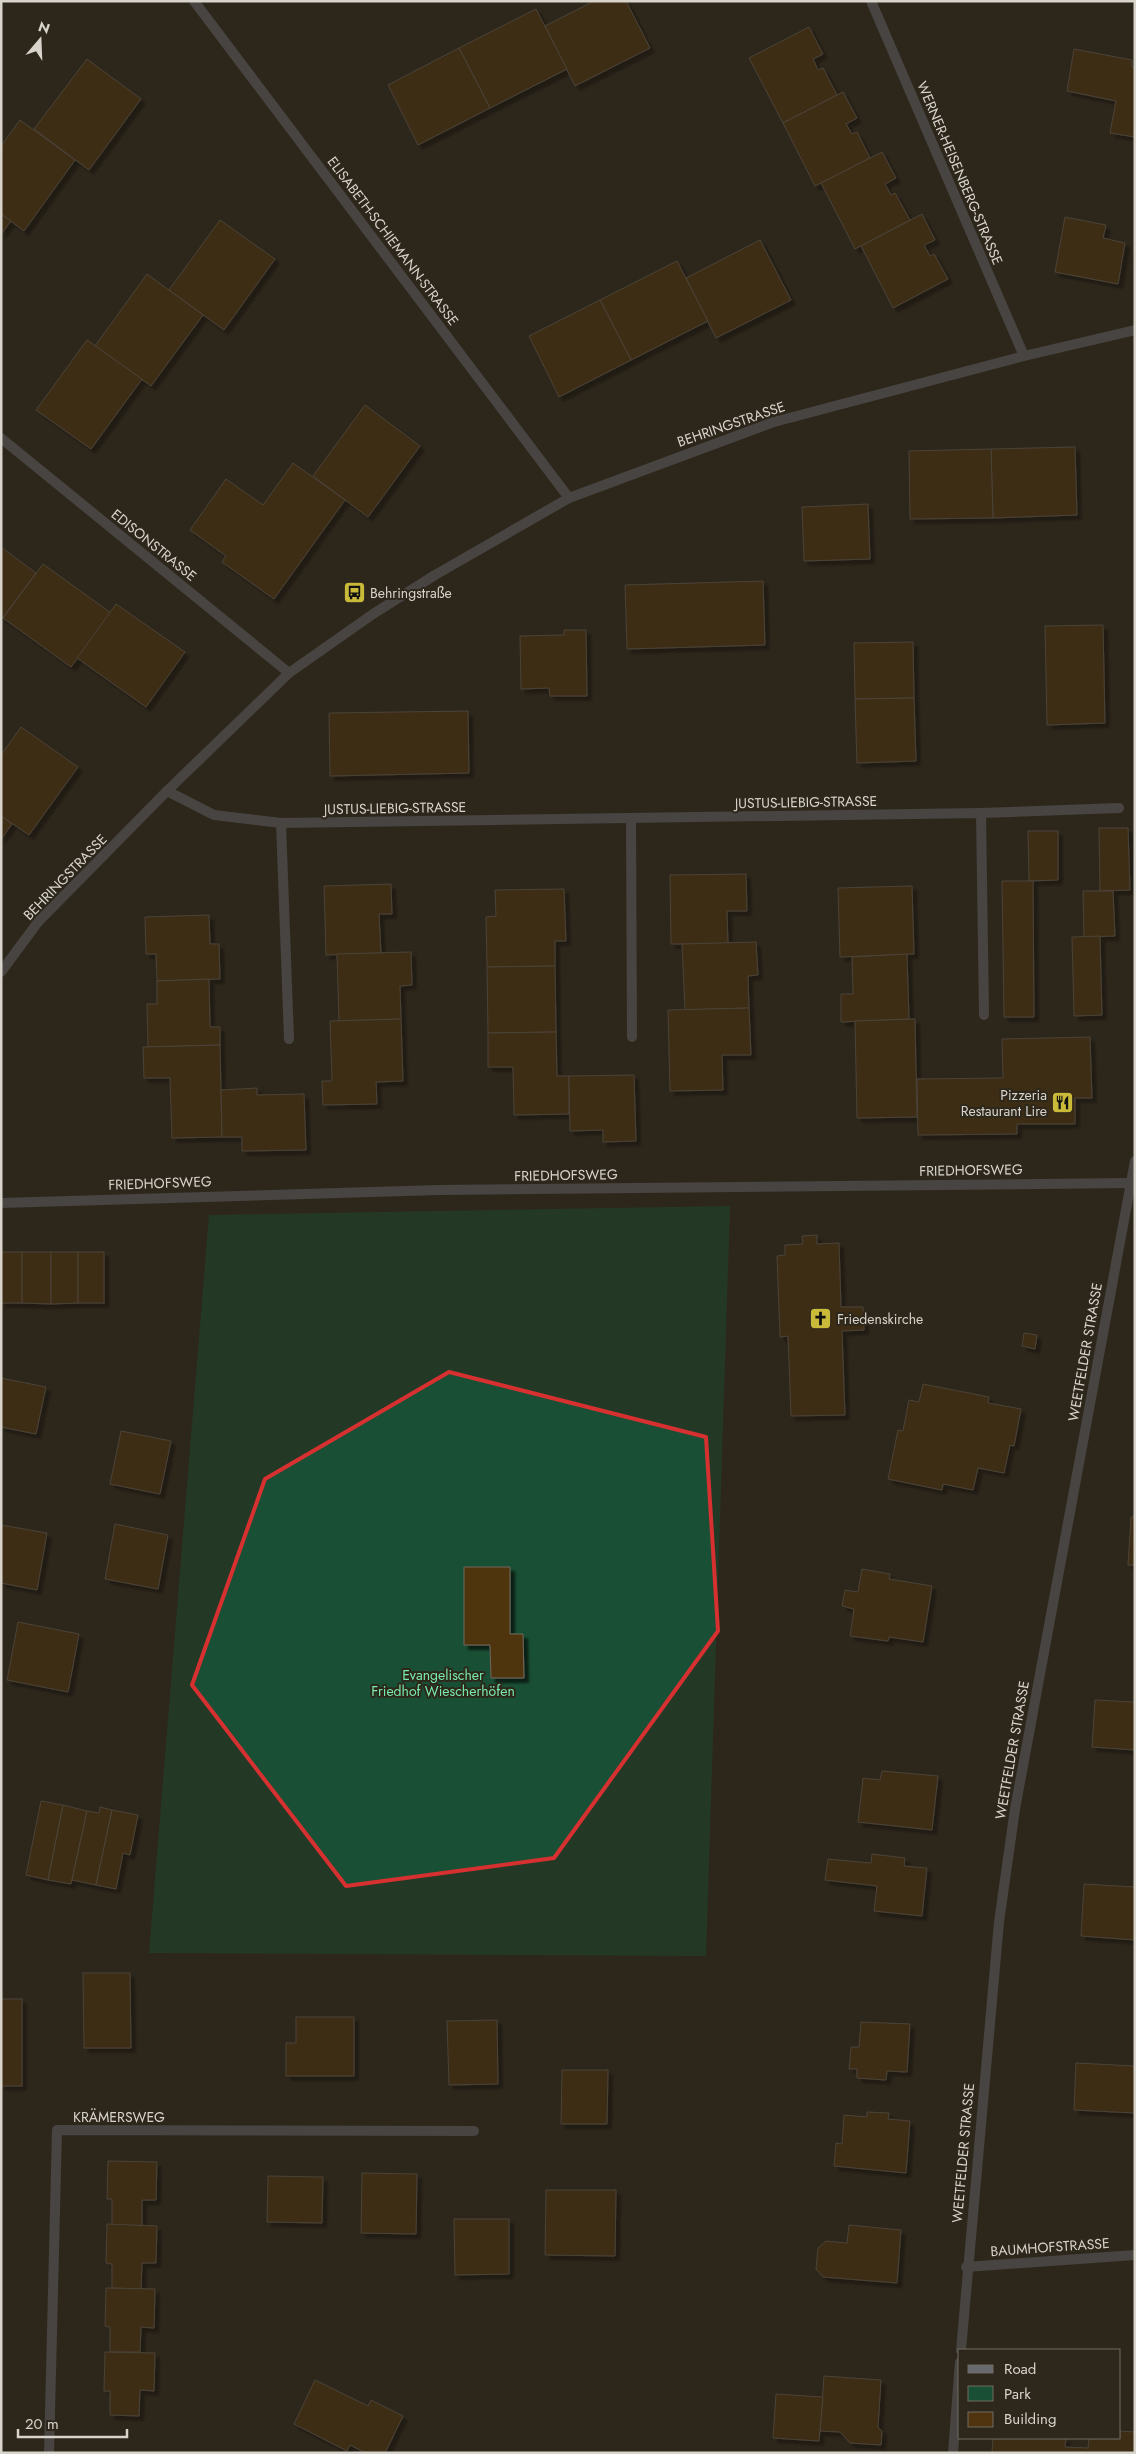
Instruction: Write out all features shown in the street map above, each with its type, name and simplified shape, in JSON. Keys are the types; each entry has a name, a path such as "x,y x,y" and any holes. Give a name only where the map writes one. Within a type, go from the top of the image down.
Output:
{"street":[{"name":"ELISABETH-SCHIEMANN-STRASSE","path":"194,1 570,498"},
{"name":"WERNER-HEISENBERG-STRASSE","path":"870,1 1024,356"},
{"name":"BEHRINGSTRASSE","path":"1,972 38,922 167,791 289,674 373,614 435,575 570,498 774,422 1024,356 1135,330"},
{"name":"EDISONSTRASSE","path":"1,438 289,674"},
{"name":"JUSTUS-LIEBIG-STRASSE","path":"167,791 214,815 280,823 981,813 1119,808"},
{"path":"981,813 984,1015"},
{"path":"630,818 632,1037"},
{"path":"280,823 289,1039"},
{"name":"WEETFELDER STRASSE","path":"960,2349 966,2267 999,1922 1015,1809 1135,1161"},
{"name":"FRIEDHOFSWEG","path":"1,1203 439,1190 1130,1182"},
{"name":"KRÄMERSWEG","path":"49,2453 57,2130 474,2131"},
{"name":"BAUMHOFSTRASSE","path":"966,2267 1135,2255"},
{"path":"953,2453 958,2388"}],"highlighted area":[{"path":"449,1372 706,1437 718,1631 554,1858 346,1886 192,1685 265,1479"}],"green space":[{"name":"Evangelischer Friedhof Wiescherhöfen","path":"730,1206 706,1956 149,1953 209,1215"}],"building":[{"path":"594,1 626,1 650,48 575,86 545,26"},
{"path":"536,9 567,69 490,108 459,48"},
{"path":"809,27 823,54 813,59 818,70 823,68 837,95 783,123 749,58"},
{"path":"459,48 490,108 418,145 388,85"},
{"path":"1074,49 1132,60 1132,67 1135,67 1135,137 1110,133 1116,101 1067,91"},
{"path":"87,59 141,99 89,170 34,129"},
{"path":"843,92 857,118 846,124 852,134 857,132 870,158 815,186 783,123"},
{"path":"20,120 75,160 24,231 1,214 1,146"},
{"path":"882,152 896,178 885,184 891,195 895,193 910,220 855,249 821,183"},
{"path":"1,214 11,221 1,234"},
{"path":"922,214 935,240 924,245 930,256 934,254 948,279 893,308 861,246"},
{"path":"1065,217 1106,225 1103,238 1125,243 1118,284 1055,272"},
{"path":"220,220 275,259 224,330 169,290"},
{"path":"760,240 791,300 716,338 686,278"},
{"path":"677,261 708,321 631,360 600,300"},
{"path":"147,274 203,315 151,386 95,346"},
{"path":"600,300 631,360 559,397 529,336"},
{"path":"87,340 142,379 91,449 36,410"},
{"path":"365,405 420,446 368,517 313,476"},
{"path":"1075,447 1077,515 993,518 991,449"},
{"path":"991,449 993,518 910,519 909,451"},
{"path":"293,463 345,500 274,599 222,562 226,556 190,530 226,479 263,505"},
{"path":"868,504 870,559 804,561 802,507"},
{"path":"1,547 36,573 1,620"},
{"path":"43,564 111,613 71,667 3,618"},
{"path":"763,581 765,645 627,649 625,585"},
{"path":"116,604 185,652 146,707 77,658"},
{"path":"1103,625 1105,723 1047,725 1045,626"},
{"path":"564,630 586,630 587,696 550,696 549,688 521,689 520,636 564,635"},
{"path":"913,642 914,698 855,699 854,643"},
{"path":"914,698 916,761 857,763 855,699"},
{"path":"468,711 469,773 330,776 329,713"},
{"path":"21,727 78,767 29,835 1,816 1,755"},
{"path":"1,816 12,824 1,839"},
{"path":"1099,828 1128,828 1130,890 1100,891"},
{"path":"1028,831 1058,831 1058,880 1029,881"},
{"path":"746,874 747,911 727,911 728,944 671,944 670,875"},
{"path":"1002,881 1033,881 1034,1017 1004,1017"},
{"path":"391,884 392,914 379,914 381,953 326,955 324,886"},
{"path":"912,886 914,954 840,957 838,888"},
{"path":"564,889 566,941 555,941 555,966 487,967 486,917 496,916 495,890"},
{"path":"1083,891 1113,891 1115,936 1084,937"},
{"path":"209,915 210,944 219,944 220,979 157,981 156,954 146,954 145,917"},
{"path":"1100,936 1102,1015 1074,1016 1072,937"},
{"path":"756,942 758,975 748,976 749,1008 685,1010 682,944"},
{"path":"411,952 412,985 400,986 401,1019 339,1021 337,954"},
{"path":"907,954 909,1019 841,1022 841,994 853,994 852,957"},
{"path":"555,966 556,1032 488,1033 487,967"},
{"path":"209,979 210,1027 220,1027 220,1045 148,1047 147,1004 157,1004 157,981"},
{"path":"749,1008 751,1055 722,1055 723,1090 670,1091 668,1010"},
{"path":"401,1019 403,1081 376,1082 377,1104 323,1105 322,1081 332,1081 330,1021"},
{"path":"915,1019 917,1117 857,1118 855,1021"},
{"path":"556,1032 557,1076 569,1076 569,1114 514,1115 513,1067 488,1067 488,1033"},
{"path":"1090,1037 1092,1098 1075,1098 1075,1124 1017,1124 1017,1134 918,1135 917,1079 1003,1078 1002,1039"},
{"path":"220,1045 222,1137 172,1138 170,1078 144,1078 143,1047"},
{"path":"634,1075 636,1141 603,1142 603,1130 570,1131 569,1076"},
{"path":"257,1088 257,1095 304,1094 306,1150 242,1151 242,1137 222,1137 221,1090"},
{"name":"Friedenskirche","path":"817,1235 817,1244 839,1243 841,1307 863,1307 864,1330 842,1331 845,1415 791,1416 788,1336 780,1337 777,1256 785,1255 785,1245 803,1244 802,1236"},
{"path":"1,1252 22,1252 22,1303 1,1303"},
{"path":"22,1252 51,1252 51,1304 22,1303"},
{"path":"51,1252 78,1252 78,1303 51,1304"},
{"path":"78,1252 104,1252 104,1303 78,1303"},
{"path":"1024,1333 1037,1335 1035,1349 1022,1346"},
{"path":"1,1378 46,1387 36,1434 1,1427"},
{"path":"923,1384 989,1397 988,1403 1021,1409 1014,1446 1010,1445 1004,1473 978,1468 973,1490 943,1484 942,1490 888,1479 898,1430 903,1431 909,1400 919,1402"},
{"path":"121,1431 171,1441 160,1494 110,1484"},
{"path":"1131,1517 1135,1517 1135,1565 1128,1565"},
{"path":"115,1524 168,1535 158,1589 105,1579"},
{"path":"1,1525 47,1533 37,1590 1,1583"},
{"path":"464,1567 510,1567 510,1634 523,1634 524,1678 491,1678 490,1645 464,1645"},
{"path":"862,1569 890,1574 889,1579 932,1586 923,1642 889,1637 888,1641 850,1636 854,1609 842,1606 845,1590 858,1592"},
{"path":"18,1622 79,1634 68,1692 7,1680"},
{"path":"1095,1700 1135,1702 1135,1750 1092,1747"},
{"path":"882,1771 938,1776 932,1830 858,1822 863,1778 880,1780"},
{"path":"41,1801 63,1805 48,1880 26,1875"},
{"path":"63,1805 87,1811 71,1884 48,1880"},
{"path":"100,1807 112,1810 96,1885 72,1880 87,1811 99,1813"},
{"path":"112,1810 138,1815 130,1855 123,1853 116,1889 96,1885"},
{"path":"872,1854 905,1858 904,1866 927,1868 922,1916 874,1911 877,1886 825,1880 828,1859 871,1863"},
{"path":"1084,1884 1135,1887 1135,1940 1081,1936"},
{"path":"83,1973 130,1973 131,2048 84,2048"},
{"path":"1,1999 22,1999 22,2086 1,2086"},
{"path":"296,2017 354,2017 354,2076 286,2076 286,2043 296,2043"},
{"path":"497,2020 498,2084 449,2085 447,2021"},
{"path":"861,2022 910,2024 907,2072 887,2071 886,2080 857,2078 857,2069 849,2069 851,2047 859,2047"},
{"path":"1076,2063 1135,2066 1135,2113 1074,2110"},
{"path":"562,2070 608,2070 607,2124 561,2124"},
{"path":"867,2112 889,2113 888,2119 910,2121 906,2173 834,2166 836,2143 842,2144 844,2115 867,2117"},
{"path":"108,2161 157,2162 156,2200 142,2200 142,2226 112,2225 112,2199 107,2199"},
{"path":"362,2173 417,2174 416,2234 361,2233"},
{"path":"268,2176 323,2177 322,2223 267,2222"},
{"path":"546,2190 616,2190 615,2256 545,2255"},
{"path":"454,2219 509,2219 509,2274 455,2275"},
{"path":"107,2224 157,2226 156,2263 142,2263 141,2289 112,2288 112,2264 106,2263"},
{"path":"849,2225 901,2230 897,2283 823,2277 816,2269 818,2248 826,2241 847,2243"},
{"path":"106,2288 155,2289 154,2328 141,2327 140,2352 110,2352 110,2327 105,2326"},
{"path":"105,2352 155,2353 154,2391 140,2390 139,2416 110,2415 110,2391 104,2391"},
{"path":"824,2376 881,2380 878,2427 882,2431 881,2445 850,2443 840,2432 820,2431"},
{"path":"315,2380 368,2406 371,2400 403,2416 385,2453 366,2453 350,2445 347,2451 294,2424"},
{"path":"776,2394 823,2397 819,2441 773,2438"},
{"path":"1121,2431 1135,2432 1135,2453 992,2453 993,2439 1066,2439 1065,2447 1088,2448 1089,2439 1121,2439"}],"place":[{"name":"Behringstraße","path":"354,593"},
{"name":"Pizzeria Restaurant Lire","path":"1063,1103"},
{"name":"Friedenskirche","path":"821,1319"}]}
